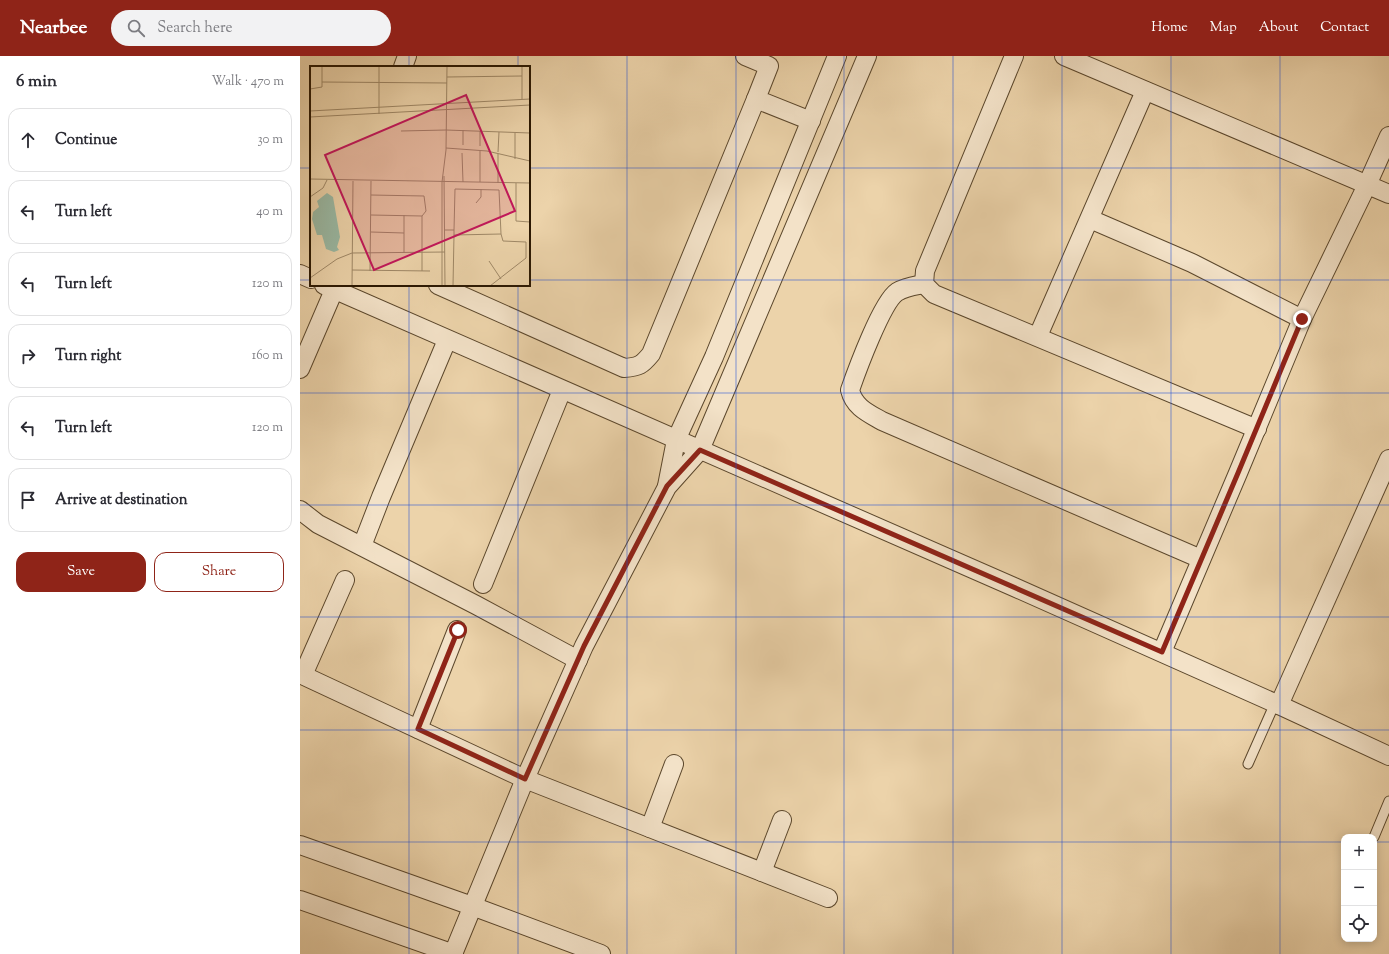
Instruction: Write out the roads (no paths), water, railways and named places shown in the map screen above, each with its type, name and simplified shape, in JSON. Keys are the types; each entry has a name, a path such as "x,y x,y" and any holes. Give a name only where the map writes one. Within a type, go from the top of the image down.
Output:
{"street":[{"path":"403,66 407,56"},
{"path":"443,286 463,290 624,368 643,364 651,354 771,61 745,56"},
{"path":"667,486 676,440 714,357 837,56"},
{"path":"300,900 454,954 472,906 525,779 578,660 667,486 700,450 867,56"},
{"path":"1014,56 925,272 924,284 934,294 1038,336 1257,429"},
{"path":"1064,56 1145,91 1199,112 1389,194"},
{"path":"1038,336 1145,91"},
{"path":"756,99 810,121"},
{"path":"1162,652 1302,319 1389,136"},
{"path":"1090,219 1192,263 1302,319"},
{"path":"300,274 310,279"},
{"path":"924,284 906,287 896,293 887,304 877,323 850,390 856,404 867,413 882,421 1201,559"},
{"path":"300,369 329,287 1162,652 1389,756"},
{"path":"362,546 447,340"},
{"path":"483,584 562,390"},
{"path":"1277,704 1389,459"},
{"path":"300,510 318,524 476,605 578,660"},
{"path":"345,580 301,674 525,779 828,898"},
{"path":"418,729 458,630"},
{"path":"650,828 674,764"},
{"path":"762,872 782,820"},
{"path":"300,845 472,906 601,954"}],"lane":[{"path":"1248,764 1277,704"},
{"path":"1375,834 1389,801"}]}
